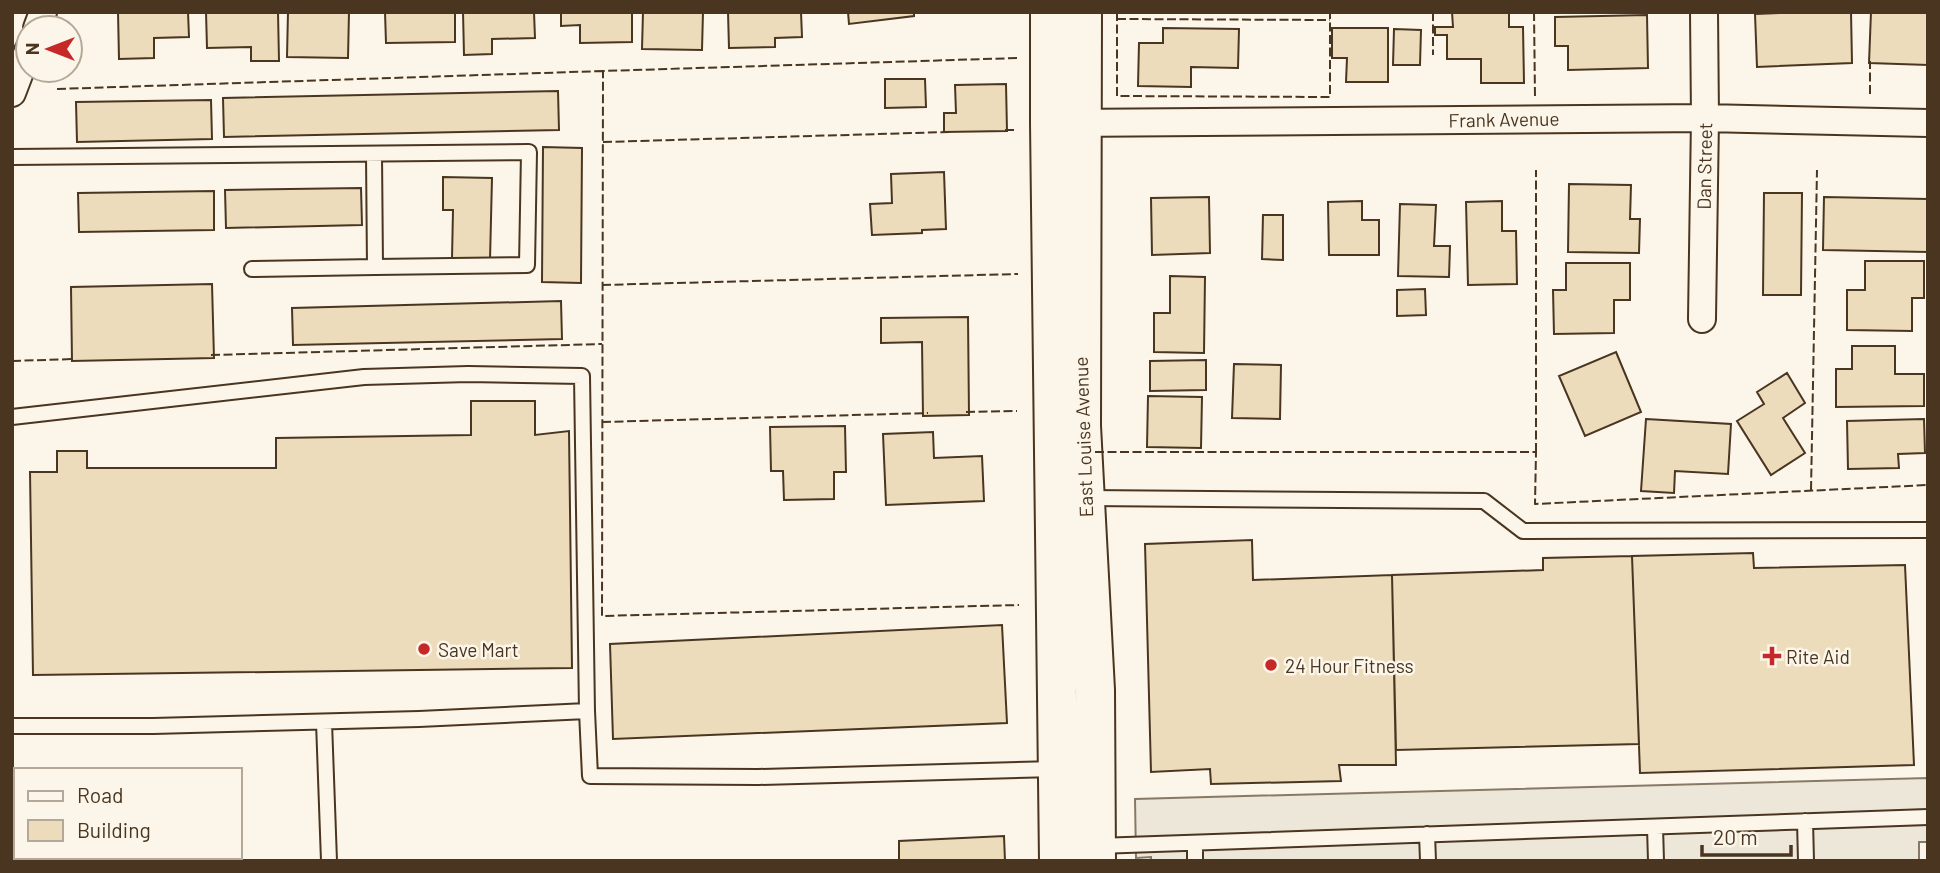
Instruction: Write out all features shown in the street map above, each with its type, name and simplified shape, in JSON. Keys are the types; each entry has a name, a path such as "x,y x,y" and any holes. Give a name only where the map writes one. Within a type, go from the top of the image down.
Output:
{"street":[{"name":"East Louise Avenue","path":"1050,12 1065,123 1094,690 1096,853"},
{"name":"East Louise Avenue","path":"1059,861 1065,123 1082,12"},
{"name":"Dan Street","path":"1702,319 1704,12"},
{"name":"Frank Avenue","path":"1065,123 1705,118 1928,123"}],"lane":[{"path":"12,157 529,152 527,265 252,269"},
{"path":"374,154 375,267"},
{"path":"12,417 364,377 468,373 582,376 590,776 758,777 1058,769"},
{"path":"1085,498 1484,501 1523,531 1928,530"},
{"path":"12,726 324,722 503,717 587,711"},
{"path":"324,722 330,861"},
{"path":"1096,853 1195,843 1928,817"},
{"path":"1805,821 1806,861"},
{"path":"1655,827 1656,861"},
{"path":"1427,834 1428,861"},
{"path":"1195,843 1195,861"}],"shaded area":[{"path":"1928,778 1928,842 1919,842 1919,861 1151,861 1151,857 1136,858 1135,799"}],"building":[{"path":"118,12 188,12 189,37 154,38 154,58 119,59"},
{"path":"206,12 278,12 279,61 251,61 251,47 207,48"},
{"path":"288,12 349,12 348,58 287,57"},
{"path":"385,12 455,12 455,42 386,43"},
{"path":"463,12 534,12 535,38 492,39 492,54 464,55"},
{"path":"561,12 632,12 632,42 580,43 580,25 561,26"},
{"path":"643,12 703,12 702,50 642,49"},
{"path":"728,12 801,12 802,37 775,38 775,47 729,48"},
{"path":"848,12 914,12 914,16 849,24"},
{"path":"1452,12 1509,12 1509,27 1523,27 1524,83 1481,83 1481,59 1447,59 1447,35 1435,35 1435,27 1453,27"},
{"path":"1851,12 1852,63 1757,67 1755,14"},
{"path":"1871,12 1928,12 1928,65 1869,63"},
{"path":"1647,15 1648,68 1568,70 1568,46 1555,46 1555,17"},
{"path":"1163,28 1239,29 1238,68 1191,67 1191,87 1138,86 1139,43 1163,43"},
{"path":"1332,28 1388,28 1388,82 1346,82 1347,58 1332,58"},
{"path":"1394,29 1421,30 1420,65 1393,65"},
{"path":"885,79 925,79 926,107 885,108"},
{"path":"1006,84 1007,131 944,132 944,113 956,113 955,85"},
{"path":"558,91 559,130 224,137 223,98"},
{"path":"211,100 212,139 77,142 76,102"},
{"path":"543,147 582,148 581,283 542,282"},
{"path":"944,172 946,229 872,235 870,204 892,203 891,174"},
{"path":"443,177 492,178 490,260 452,259 453,210 443,210"},
{"path":"1569,184 1631,185 1630,219 1640,219 1639,253 1568,252"},
{"path":"361,188 362,225 226,228 225,190"},
{"path":"214,191 214,230 79,232 78,193"},
{"path":"1764,193 1802,193 1801,295 1763,295"},
{"path":"1209,197 1210,253 1152,255 1151,198"},
{"path":"1824,197 1928,199 1928,252 1823,250"},
{"path":"1362,201 1362,220 1379,220 1379,255 1329,255 1328,202"},
{"path":"1502,201 1502,231 1516,231 1517,284 1468,285 1466,202"},
{"path":"1400,204 1436,205 1434,246 1450,246 1449,277 1398,276"},
{"path":"1263,215 1283,215 1283,260 1262,259"},
{"path":"1865,261 1924,261 1924,298 1912,298 1912,331 1847,330 1847,290 1865,290"},
{"path":"1566,263 1630,263 1630,300 1614,300 1614,333 1554,334 1553,290 1566,290"},
{"path":"1170,276 1205,277 1204,353 1154,352 1154,313 1170,313"},
{"path":"212,284 214,358 72,361 71,287"},
{"path":"1425,289 1426,315 1397,316 1397,290"},
{"path":"561,301 562,339 293,345 292,308"},
{"path":"968,317 969,415 923,416 922,342 881,343 881,318"},
{"path":"1852,346 1895,346 1895,374 1924,374 1924,406 1836,407 1836,369 1852,369"},
{"path":"1616,352 1641,412 1585,436 1559,376"},
{"path":"1206,360 1206,390 1150,391 1150,361"},
{"path":"1234,364 1281,365 1280,419 1232,418"},
{"path":"1787,373 1805,403 1783,418 1805,453 1771,475 1737,421 1764,404 1757,392"},
{"path":"1148,396 1202,397 1201,448 1147,447"},
{"path":"471,401 535,401 535,435 569,431 572,668 33,675 30,472 57,472 57,451 87,451 87,468 276,468 276,438 471,435"},
{"path":"1646,419 1731,424 1728,474 1675,471 1674,493 1641,491"},
{"path":"1924,419 1925,453 1898,454 1899,468 1848,469 1847,421"},
{"path":"845,426 846,472 834,472 834,499 784,500 783,471 771,471 770,427"},
{"path":"933,432 934,458 982,456 984,501 886,505 883,434"},
{"name":"24 Hour Fitness","path":"1252,540 1253,580 1392,575 1396,765 1339,765 1341,781 1211,784 1210,769 1151,772 1145,544"},
{"name":"Rite Aid","path":"1753,553 1754,568 1905,565 1914,765 1640,773 1632,556"},
{"path":"1632,556 1639,744 1396,750 1392,575 1543,570 1543,558"},
{"path":"1002,625 1007,723 613,739 610,644"},
{"path":"1004,836 1005,861 899,861 899,841"}],"fence":[{"path":"1117,12 1117,96 1330,97 1330,12"},
{"path":"1433,12 1433,55"},
{"path":"1534,12 1535,97"},
{"path":"1117,19 1330,20"},
{"path":"1017,58 603,71 602,616 1019,605"},
{"path":"1870,61 1870,94"},
{"path":"57,89 603,71"},
{"path":"1005,130 1017,130"},
{"path":"603,142 949,132"},
{"path":"1536,170 1536,452"},
{"path":"1811,490 1817,170"},
{"path":"602,285 1018,274"},
{"path":"211,355 602,344"},
{"path":"12,361 74,359"},
{"path":"966,412 1017,411"},
{"path":"602,422 928,413"},
{"path":"1095,452 1536,452 1535,504 1928,485"}],"place":[{"name":"Save Mart","path":"424,649"},
{"name":"Rite Aid","path":"1772,656"},
{"name":"24 Hour Fitness","path":"1271,665"}]}
